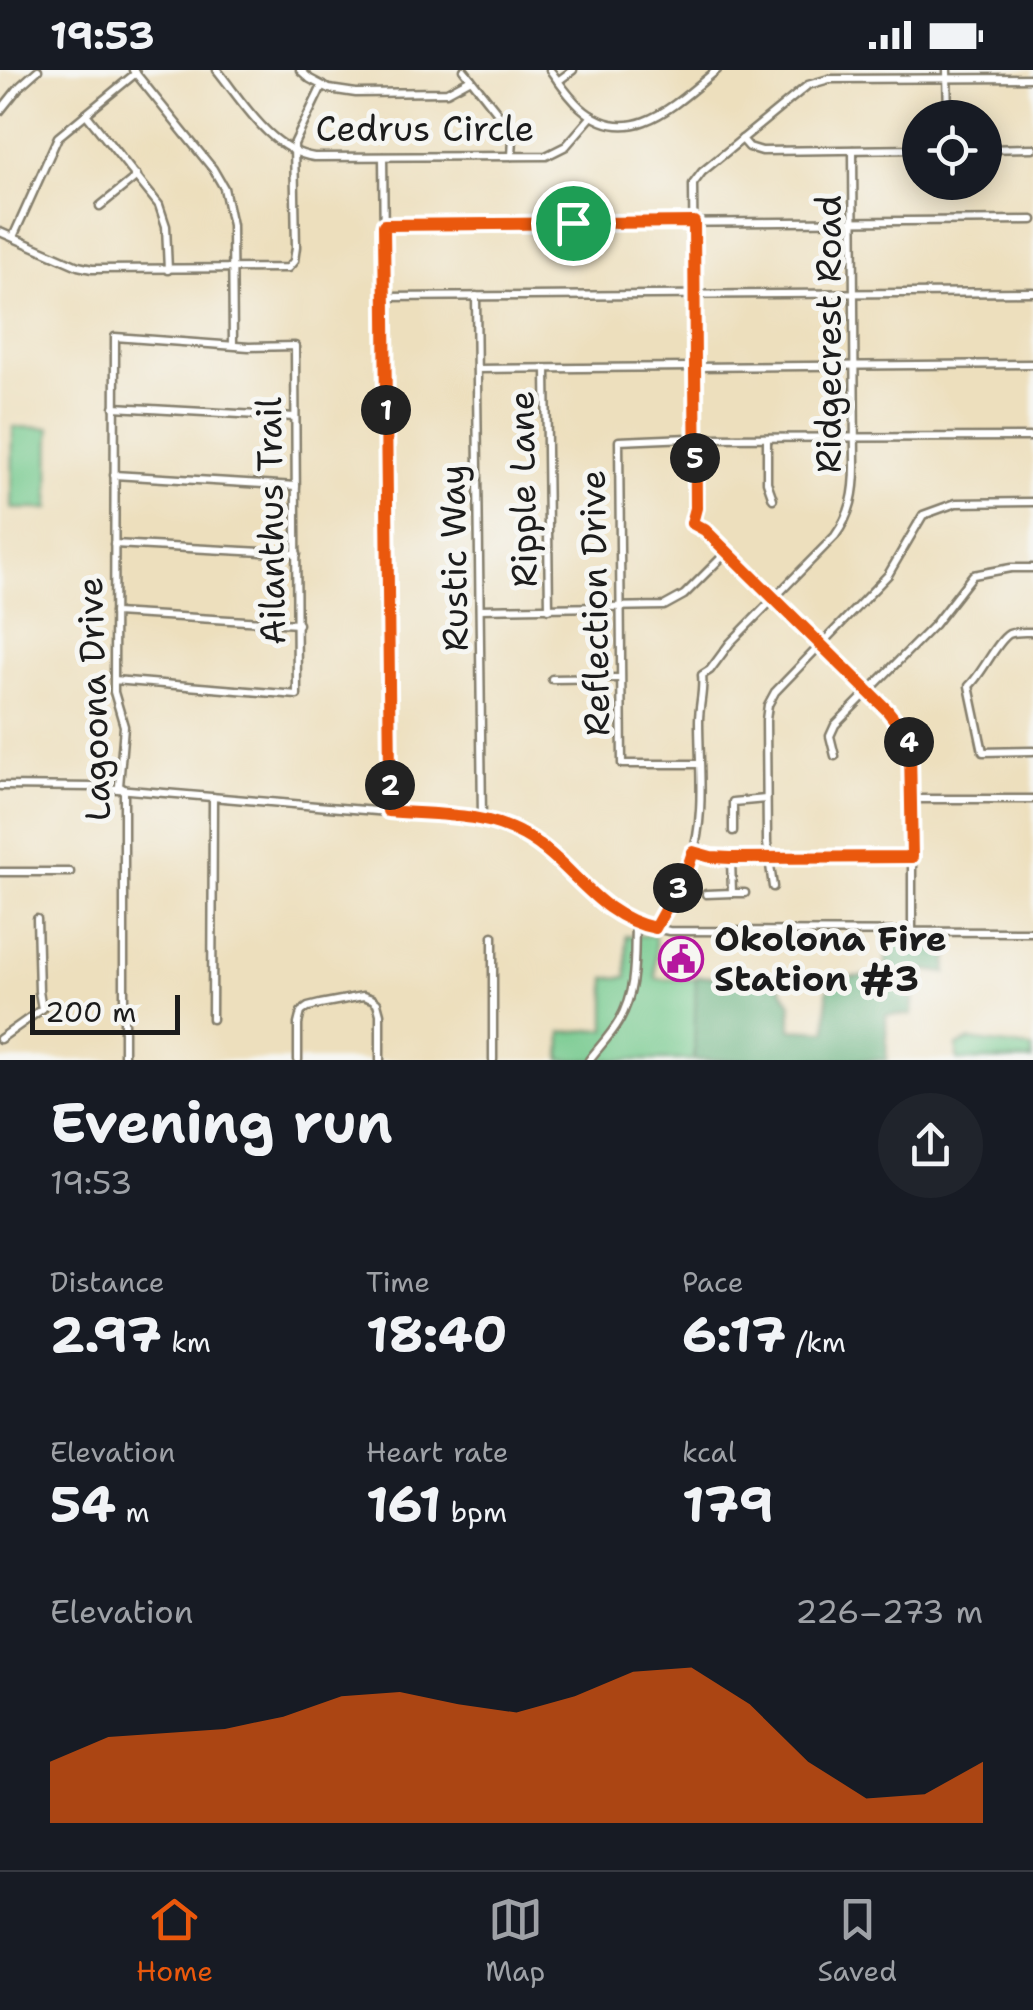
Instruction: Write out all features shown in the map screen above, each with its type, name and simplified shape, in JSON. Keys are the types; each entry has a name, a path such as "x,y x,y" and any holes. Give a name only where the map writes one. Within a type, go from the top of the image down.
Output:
{"street":[{"path":"0,111 38,70"},
{"name":"Cedrus Circle","path":"217,70 280,143 314,157 546,156 559,152 592,116"},
{"path":"300,70 329,89 356,93 438,93 471,79"},
{"path":"464,70 508,126 513,138 512,156"},
{"path":"550,70 578,105 592,116 618,124 633,124 662,114 716,70"},
{"path":"558,81 572,70"},
{"path":"13,237 55,142 134,72 224,188 231,214 233,346"},
{"path":"948,74 948,100"},
{"path":"912,932 912,799 910,751 905,733 821,644 705,530 692,523 696,508 694,181 812,83 948,74 1033,78"},
{"path":"0,232 84,268 232,270 290,266 294,261 294,144 322,86"},
{"path":"86,114 156,200 164,218 168,270"},
{"path":"742,139 749,147 762,151 902,149"},
{"path":"1002,148 1033,148"},
{"name":"Ridgecrest Road","path":"655,928 687,870 699,822 702,675 835,536 854,492 853,150"},
{"path":"383,157 388,811"},
{"path":"100,206 137,176"},
{"path":"384,225 1033,220"},
{"path":"385,296 1033,292"},
{"name":"Rustic Way","path":"476,296 482,820"},
{"name":"Lagoona Drive","path":"124,1060 124,789 120,786 124,726 115,699 114,680 115,337 233,346"},
{"name":"Ailanthus Trail","path":"114,680 297,695 295,346 233,346"},
{"path":"477,369 1033,364"},
{"name":"Ripple Lane","path":"546,369 549,609"},
{"path":"114,407 296,417"},
{"path":"695,438 1033,437"},
{"name":"Reflection Drive","path":"695,438 619,441 619,608 622,764 699,764"},
{"path":"766,438 767,482 772,500"},
{"path":"114,475 296,486"},
{"path":"773,887 768,857 766,720 768,705 778,688 888,575 925,513 956,503 1033,502"},
{"path":"114,544 296,554"},
{"path":"480,609 659,607 674,602 726,552"},
{"path":"835,756 830,742 833,728 934,625 973,575 1033,568"},
{"path":"114,613 298,624"},
{"path":"1033,632 1013,633 1004,638 969,686 983,752 1033,751"},
{"path":"552,679 620,678"},
{"path":"0,786 124,789 482,820 530,839 598,900 635,924 655,928 695,932 1033,932"},
{"path":"212,1020 213,797"},
{"path":"912,799 1033,799"},
{"path":"733,831 732,802 766,800"},
{"path":"693,852 731,858 912,857"},
{"path":"731,858 732,893"},
{"path":"0,872 70,872"},
{"path":"706,894 745,893"},
{"path":"0,1039 42,1009 38,992 38,920"},
{"path":"589,1060 619,1022 628,1002 633,981 635,924"},
{"path":"493,936 493,1060"},
{"path":"298,1060 298,1024 304,1009 362,996 374,1000 380,1014 380,1060"}],"green space":[{"path":"13,427 50,428 49,509 12,509"},
{"path":"655,935 656,979 771,980 786,1034 836,1060 561,1060 562,1032 606,1029 606,978 627,977 626,936"},
{"path":"950,939 946,973 916,969 912,1015 886,1015 887,1060 694,1060 696,977 774,975 791,1004 791,1029 827,1031 827,990 840,978 886,974 886,941"},
{"path":"970,1040 1032,1048 1032,1060 957,1060 957,1046"}],"place":[{"name":"Okolona Fire Station #3","path":"681,959"}],"route":[{"path":"694,222 696,508 692,523 705,530 902,728 908,739 912,770 912,857 731,858 693,852 655,928 635,924 608,908 541,847 512,829 482,820 388,811 384,225 573,223 694,222"}]}
